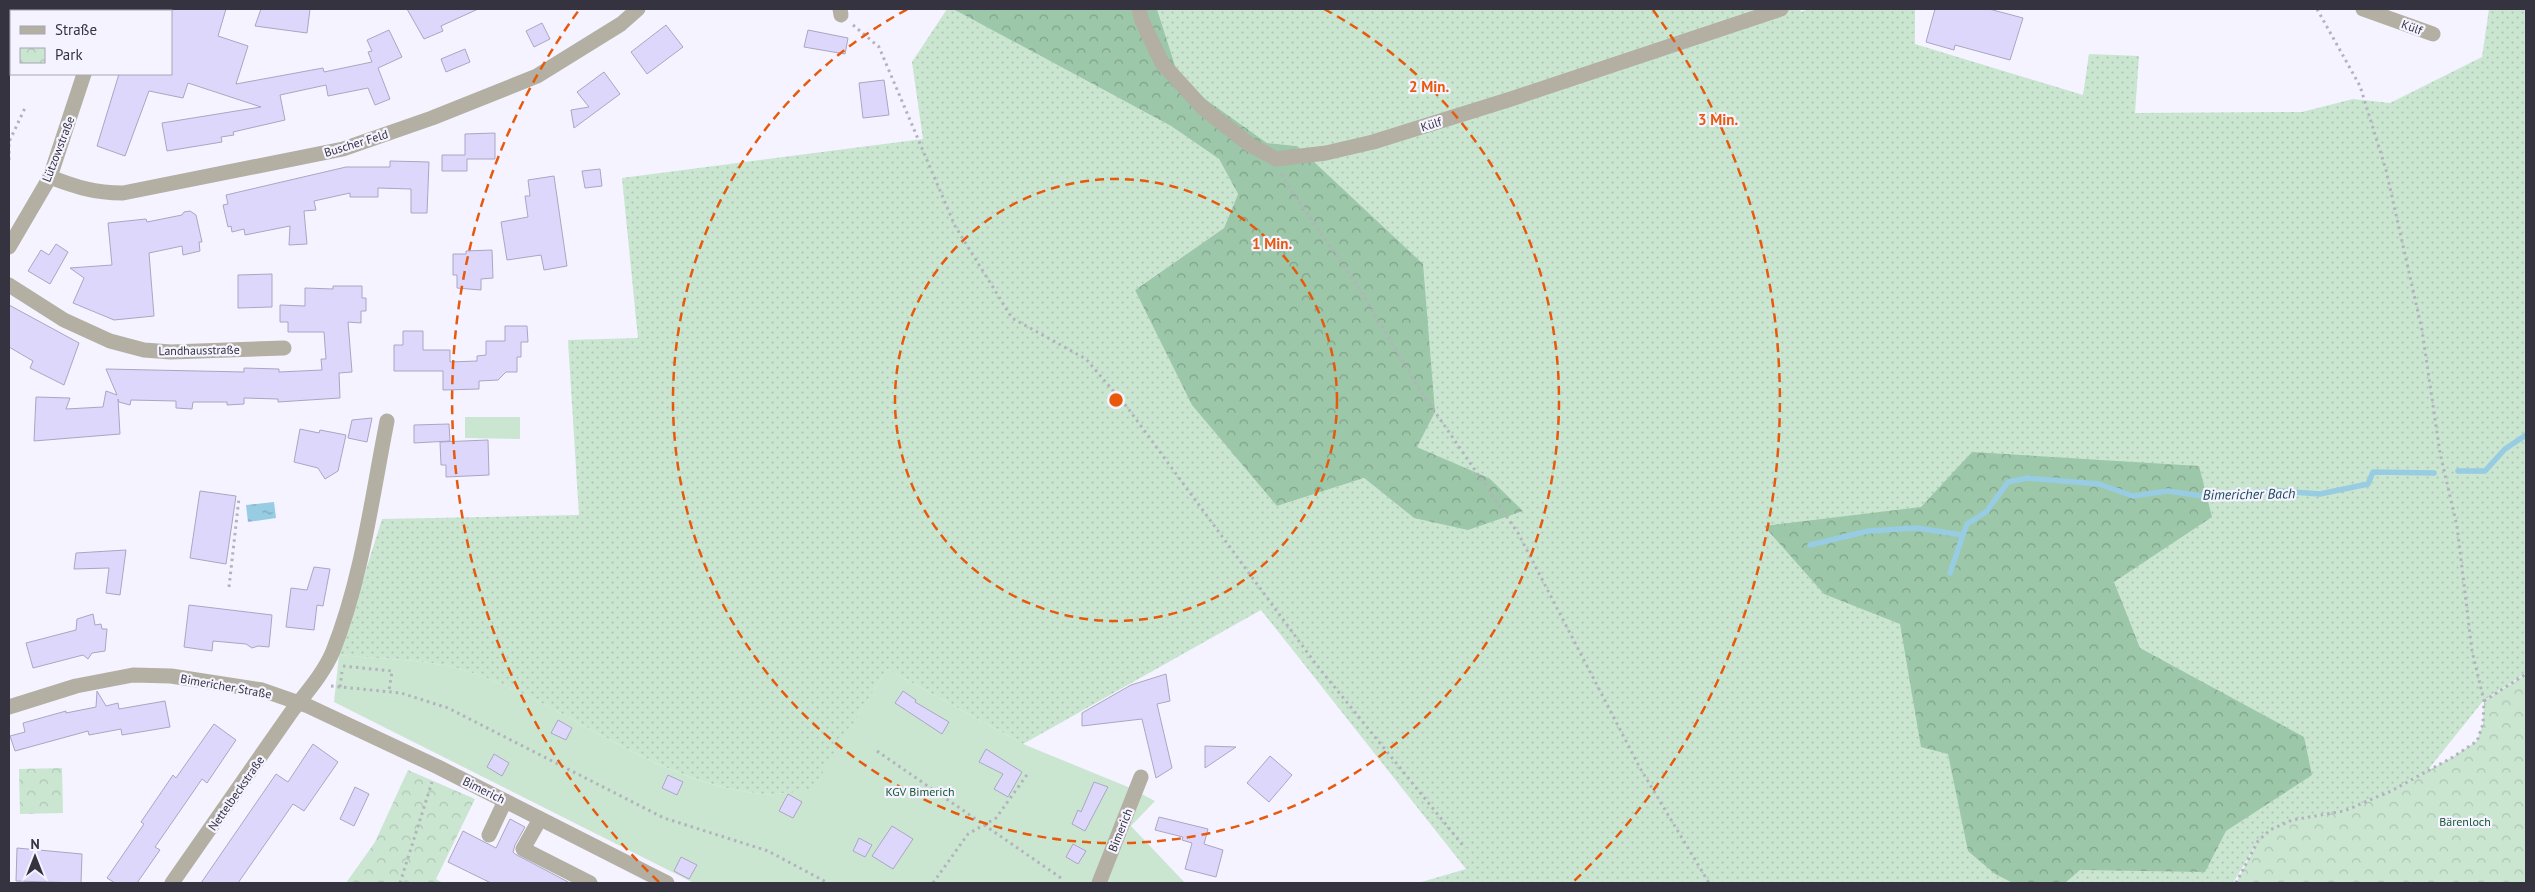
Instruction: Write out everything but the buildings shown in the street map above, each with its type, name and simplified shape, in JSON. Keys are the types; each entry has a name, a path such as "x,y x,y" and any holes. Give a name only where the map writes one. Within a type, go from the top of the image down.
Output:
{"street":[{"name":"Buscher Feld","path":"50,177 82,190 100,193 123,193 343,149 432,118 537,76 621,24 638,9"},
{"path":"1139,9 1142,21 1162,63 1203,108 1250,145 1276,159"},
{"name":"Külf","path":"1276,159 1326,153 1382,139 1511,99 1781,9"},
{"name":"Külf","path":"2362,9 2433,34"},
{"name":"Lützowstraße","path":"9,247 50,177 84,75"},
{"name":"Landhausstraße","path":"9,285 64,320 110,341 144,350 171,352 284,348"},
{"path":"299,702 312,686 333,653 353,587 387,421"},
{"name":"Bimericher Straße","path":"9,706 76,686 126,676 154,674 262,690 299,702"},
{"name":"Bimerich","path":"299,702 506,801 667,883"},
{"name":"Nettelbeckstraße","path":"172,883 299,702"},
{"name":"Bimerich","path":"1099,883 1141,777"},
{"path":"489,834 506,801"},
{"path":"540,818 524,849 590,883"}],"path":[{"path":"2236,883 2258,841 2270,830 2292,820 2318,814 2344,812 2392,792 2477,741 2483,724 2484,701 2472,651 2461,553 2440,453 2422,330 2386,170 2360,86 2317,9"},
{"path":"841,12 879,47 955,226 1012,318 1086,359 1121,400 1315,662 1465,848"},
{"path":"9,160 9,142 25,108"},
{"path":"1276,159 1286,183 1357,285 1416,384 1518,533 1640,768 1709,883"},
{"path":"229,586 239,498"},
{"path":"340,686 343,666 392,671 389,691"},
{"path":"2484,701 2526,674"},
{"path":"312,686 340,686 389,691 448,708 664,818 768,851 828,883"},
{"path":"877,751 1061,878"},
{"path":"400,883 438,768"},
{"path":"933,883 968,834 982,824 996,818 1029,772"}],"green space":[{"path":"947,9 953,9 1171,126 1219,159 1238,194 1224,228 1135,290 1277,506 1364,478 1414,518 1489,478 1417,447 1297,146 1267,143 1180,81 1157,9 1800,9 1801,12 1809,9 1915,9 1915,44 2083,95 2089,54 2139,56 2135,113 2302,112 2353,99 2390,103 2482,57 2489,9 2526,9 2526,673 2483,701 2427,771 2391,791 2344,811 2292,820 2258,841 2233,883 1418,883 1466,869 1261,610 1023,744 887,669 812,791 775,794 763,794 723,787 684,775 647,759 537,701 501,684 463,670 418,661 339,655 382,519 579,515 568,340 638,338 622,178 923,139 912,62"},
{"path":"953,9 1157,9 1180,81 1267,143 1297,146 1423,264 1435,412 1417,447 1489,478 1523,511 1468,530 1414,518 1364,478 1277,506 1192,405 1135,290 1224,228 1238,194 1219,159 1171,126"},
{"path":"465,417 520,417 520,439 465,438"},
{"path":"1972,452 2199,466 2212,517 2114,582 2140,648 2304,737 2312,775 2226,831 2205,872 2080,870 2065,883 2013,883 1995,874 1968,851 1948,754 1921,747 1900,624 1824,594 1764,526 1921,507"},
{"name":"KGV Bimerich","path":"339,655 418,661 463,670 501,684 538,701 646,759 684,775 722,787 763,794 812,790 887,669 1023,744 1128,787 1155,801 1131,826 1185,883 694,883 334,702"},
{"name":"Bärenloch","path":"2526,674 2526,883 2236,883 2258,841 2270,830 2292,820 2344,811 2391,791 2453,757 2477,741 2483,724 2484,701"},
{"path":"62,768 63,813 20,814 19,769"},
{"path":"408,770 475,799 436,879 443,883 346,883 375,842"}],"water":[{"path":"274,502 276,518 248,522 246,505"}],"waterway":[{"name":"Bimericher Bach","path":"2458,471 2485,471 2505,449 2526,435"},
{"name":"Bimericher Bach","path":"1810,545 1868,531 1916,528 1963,535 1967,524 1986,512 2008,482 2027,478 2099,484 2133,496 2168,491 2202,496 2278,491 2320,494 2368,484 2373,472 2434,473"},
{"name":"Bimericher Bach","path":"1950,573 1963,535"}]}
